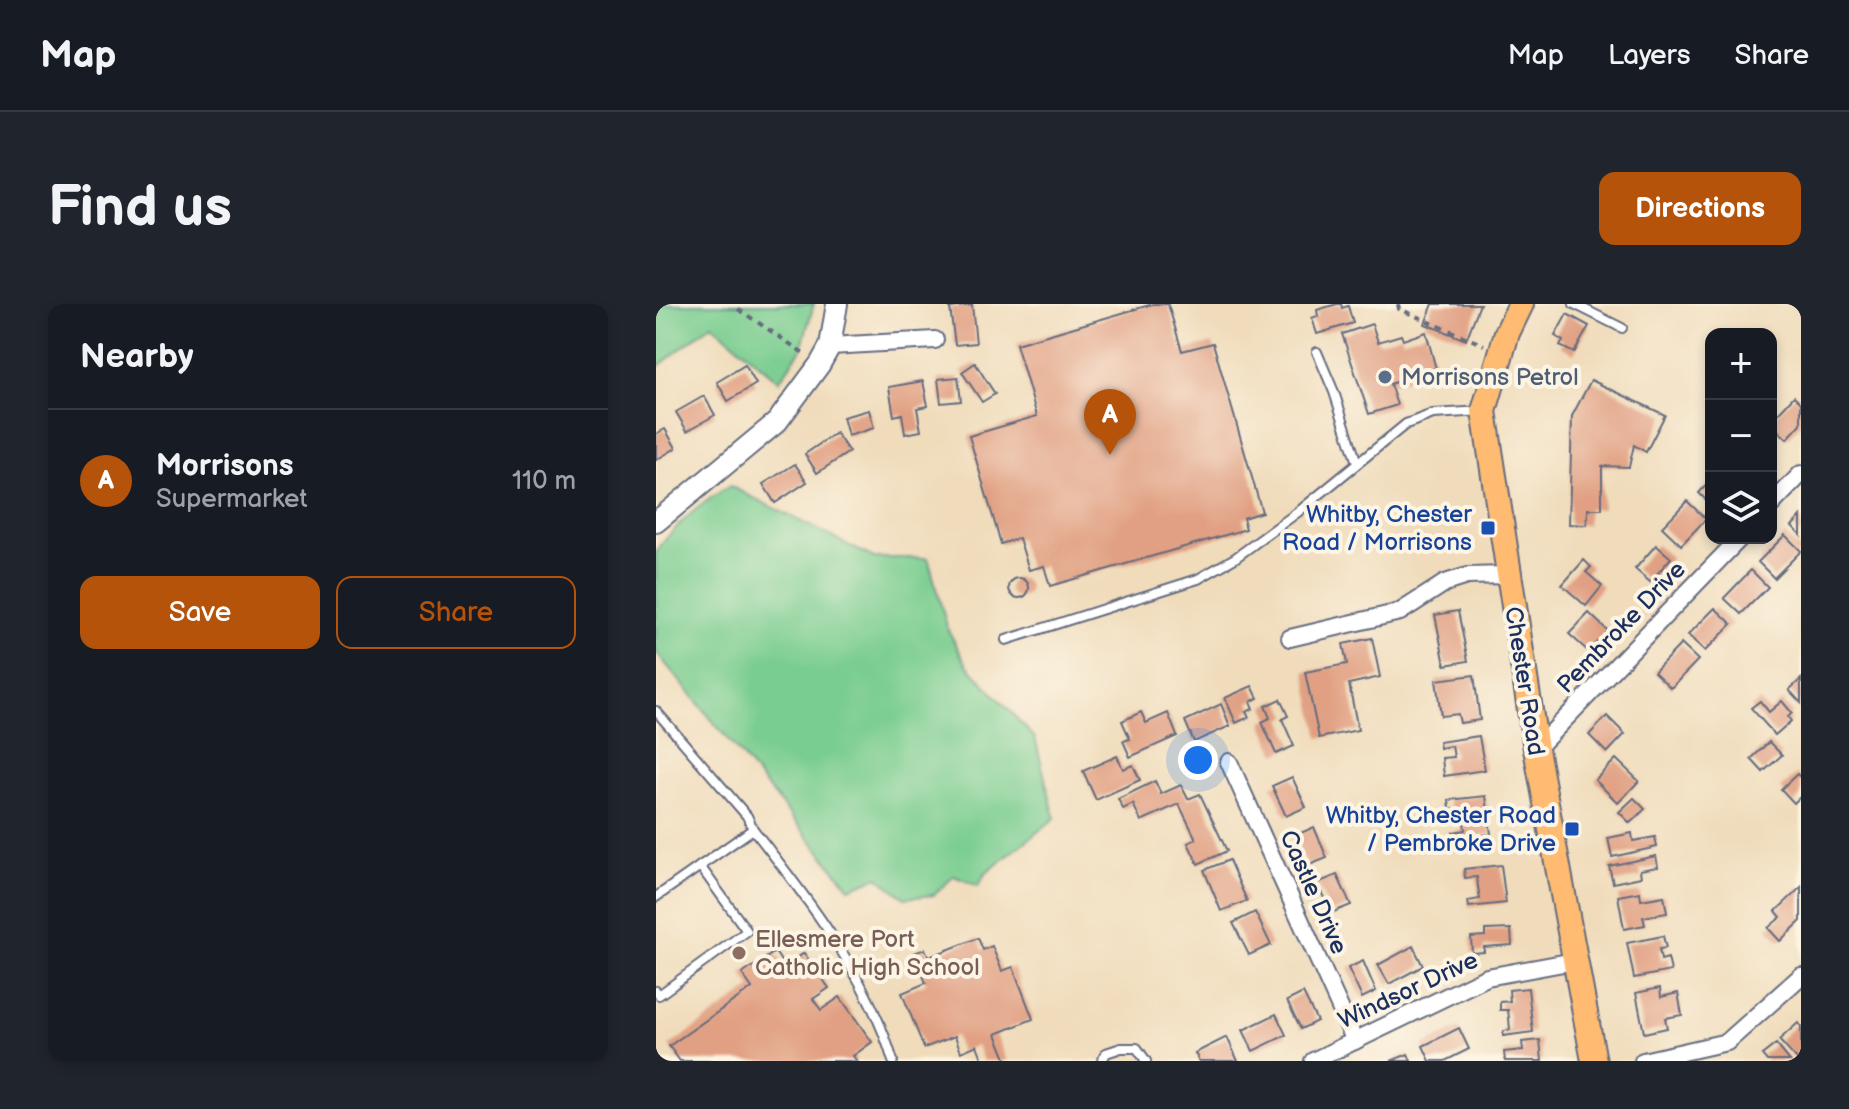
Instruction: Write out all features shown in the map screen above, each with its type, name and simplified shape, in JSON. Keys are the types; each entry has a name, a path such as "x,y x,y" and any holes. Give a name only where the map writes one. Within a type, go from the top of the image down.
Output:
{"main road":[{"name":"Chester Road","path":"1518,305 1484,411 1536,749 1594,1061"}],"street":[{"path":"656,522 777,422 825,355 837,304"},
{"path":"825,355 935,340"},
{"path":"1777,499 1801,474"},
{"name":"Pembroke Drive","path":"1536,749 1734,544"},
{"path":"1290,638 1400,612 1445,583 1467,576 1508,575"},
{"name":"Castle Drive","path":"1229,762 1355,1041"},
{"name":"Windsor Drive","path":"1313,1061 1487,977 1574,961"},
{"path":"1643,1061 1727,1042 1801,976"}],"lane":[{"path":"1574,304 1622,328"},
{"path":"1317,352 1334,392 1357,463"},
{"path":"1006,640 1198,579 1235,558 1298,512 1406,424 1433,414 1484,411"},
{"path":"656,711 747,816 753,829 833,937 879,1019 893,1061"},
{"path":"656,897 753,829"},
{"path":"656,991 659,995 747,931 700,866"},
{"path":"1102,1061 1106,1053 1121,1048 1137,1048 1146,1061"}],"path":[{"path":"1398,304 1399,309 1501,353"},
{"path":"738,309 825,355"}],"green space":[{"path":"656,304 814,304 801,349 779,381 712,324 656,368"},
{"path":"730,486 874,558 928,558 948,630 967,665 1035,738 1055,818 985,874 978,886 954,876 934,895 905,898 878,877 850,888 656,652 656,552 690,515"}],"building":[{"path":"1153,304 1168,304 1182,351 1213,343 1262,512 1243,518 1246,529 1050,586 1044,566 1029,570 1019,538 1001,544 969,436 1037,416 1016,344"},
{"path":"1341,304 1342,308 1348,306 1353,323 1317,334 1312,318 1318,316 1317,310"},
{"path":"1433,304 1480,304 1466,340 1425,324"},
{"path":"972,305 976,343 955,345 950,308"},
{"path":"1567,314 1589,326 1574,353 1560,346 1563,341 1555,336"},
{"name":"Morrisons Petrol","path":"1372,324 1378,342 1401,335 1403,340 1426,332 1436,369 1390,384 1397,405 1369,414 1342,334"},
{"path":"975,363 995,394 982,402 962,372"},
{"path":"745,365 756,384 728,401 717,382"},
{"path":"958,377 961,401 941,403 938,379"},
{"path":"1591,380 1665,415 1646,452 1634,445 1629,467 1602,466 1602,509 1588,509 1587,525 1569,524 1572,416"},
{"path":"923,381 928,406 917,408 921,431 905,434 902,414 894,416 889,387"},
{"path":"704,396 715,415 687,431 676,412"},
{"path":"1794,396 1801,403 1801,424 1787,439 1777,430 1777,414"},
{"path":"869,410 874,428 848,436 843,417"},
{"path":"665,429 676,448 656,460 656,434"},
{"path":"836,433 849,452 817,473 805,454"},
{"path":"795,464 807,482 775,503 763,484"},
{"path":"1687,501 1705,518 1681,545 1662,527"},
{"path":"1801,516 1801,535 1792,526"},
{"path":"1785,535 1801,551 1774,578 1758,562"},
{"path":"1656,545 1671,558 1650,582 1635,569"},
{"path":"1584,560 1591,567 1586,572 1602,586 1586,606 1562,585"},
{"path":"1751,570 1768,587 1741,614 1724,598"},
{"path":"1019,578 1026,581 1029,588 1026,595 1019,598 1012,595 1009,588 1012,581"},
{"path":"1715,608 1732,624 1705,651 1688,635"},
{"path":"1458,611 1468,661 1445,665 1435,615"},
{"path":"1589,613 1608,631 1588,651 1569,634"},
{"path":"1372,638 1380,677 1349,684 1358,730 1319,738 1305,672 1347,664 1343,644"},
{"path":"1681,644 1698,660 1671,688 1654,672"},
{"path":"1474,675 1480,720 1460,723 1458,714 1441,716 1436,680"},
{"path":"1801,679 1801,703 1789,690"},
{"path":"1252,686 1258,698 1250,702 1253,709 1246,712 1249,717 1236,723 1225,698"},
{"path":"1280,699 1288,716 1282,719 1294,746 1276,754 1262,722 1270,718 1265,706"},
{"path":"1760,701 1769,712 1782,701 1792,713 1788,717 1791,721 1775,735 1751,708"},
{"path":"1221,704 1230,726 1194,742 1185,721"},
{"path":"1141,712 1146,723 1168,713 1177,736 1130,757 1123,741 1130,739 1122,721"},
{"path":"1607,716 1625,734 1607,753 1589,735"},
{"path":"1479,736 1485,770 1444,776 1442,758 1454,757 1452,746 1440,748 1439,742"},
{"path":"1769,742 1782,755 1763,772 1751,759"},
{"path":"1117,756 1123,769 1133,765 1140,780 1096,800 1083,771"},
{"path":"1616,759 1639,781 1618,803 1595,780"},
{"path":"1797,774 1801,778 1801,796 1794,803 1781,789"},
{"path":"1292,777 1306,807 1286,816 1272,786"},
{"path":"1155,781 1161,794 1181,785 1188,799 1200,794 1227,851 1198,864 1188,843 1196,839 1179,804 1141,821 1133,804 1123,809 1118,799"},
{"path":"1486,796 1491,834 1454,839 1453,832 1465,830 1462,808 1450,809 1449,800"},
{"path":"1634,798 1645,809 1630,823 1619,812"},
{"path":"1314,827 1327,858 1307,866 1294,836"},
{"path":"1632,833 1633,841 1655,837 1657,847 1612,857 1608,838"},
{"path":"1656,856 1658,867 1640,870 1641,877 1613,883 1609,866"},
{"path":"1229,860 1247,901 1221,911 1204,870"},
{"path":"1501,865 1506,903 1469,907 1468,901 1480,899 1477,877 1465,878 1464,869"},
{"path":"1337,875 1351,905 1331,913 1317,883"},
{"path":"1801,887 1801,921 1780,941 1768,928 1781,917 1776,911"},
{"path":"1640,892 1641,900 1664,896 1667,913 1643,917 1645,925 1624,929 1618,896"},
{"path":"1255,912 1271,945 1249,955 1233,923"},
{"path":"1511,929 1512,945 1484,947 1484,952 1472,953 1471,937 1485,936 1485,930"},
{"path":"1663,936 1666,948 1659,949 1661,960 1668,958 1671,971 1634,978 1627,943"},
{"path":"978,938 983,950 992,946 1002,971 1013,967 1033,1019 996,1034 1007,1061 983,1061 977,1045 961,1052 955,1036 924,1048 902,993 926,983 914,953 925,949 929,957"},
{"path":"1413,946 1423,966 1389,984 1378,965"},
{"path":"775,952 785,967 804,953 829,988 813,999 821,1010 840,997 872,1042 853,1056 857,1061 680,1061 669,1046 752,988 742,974"},
{"path":"1363,961 1376,991 1362,998 1348,968"},
{"path":"1528,988 1533,1032 1503,1036 1503,1031 1510,1030 1509,1018 1508,1010 1500,1010 1500,1002 1510,1001 1509,990"},
{"path":"1660,988 1661,997 1678,993 1682,1015 1665,1018 1667,1028 1644,1033 1636,993"},
{"path":"1303,993 1317,1021 1301,1029 1287,1001"},
{"path":"1276,1014 1286,1035 1253,1051 1243,1030"},
{"path":"1798,1023 1801,1027 1801,1057 1797,1060 1779,1040"},
{"path":"1459,1028 1469,1049 1445,1061 1430,1061 1423,1046"},
{"path":"1227,1037 1238,1061 1199,1061 1195,1053"},
{"path":"1540,1040 1542,1061 1505,1061 1504,1052 1523,1050 1522,1042"},
{"path":"1776,1044 1790,1061 1767,1061 1762,1055"},
{"path":"1408,1054 1411,1061 1391,1061"}],"place":[{"name":"Morrisons Petrol","path":"1385,377"},
{"name":"Morrisons","path":"1110,455"},
{"name":"Whitby, Chester Road / Morrisons","path":"1488,528"},
{"name":"Whitby, Chester Road / Pembroke Drive","path":"1572,829"},
{"name":"Ellesmere Port Catholic High School","path":"739,953"}]}
